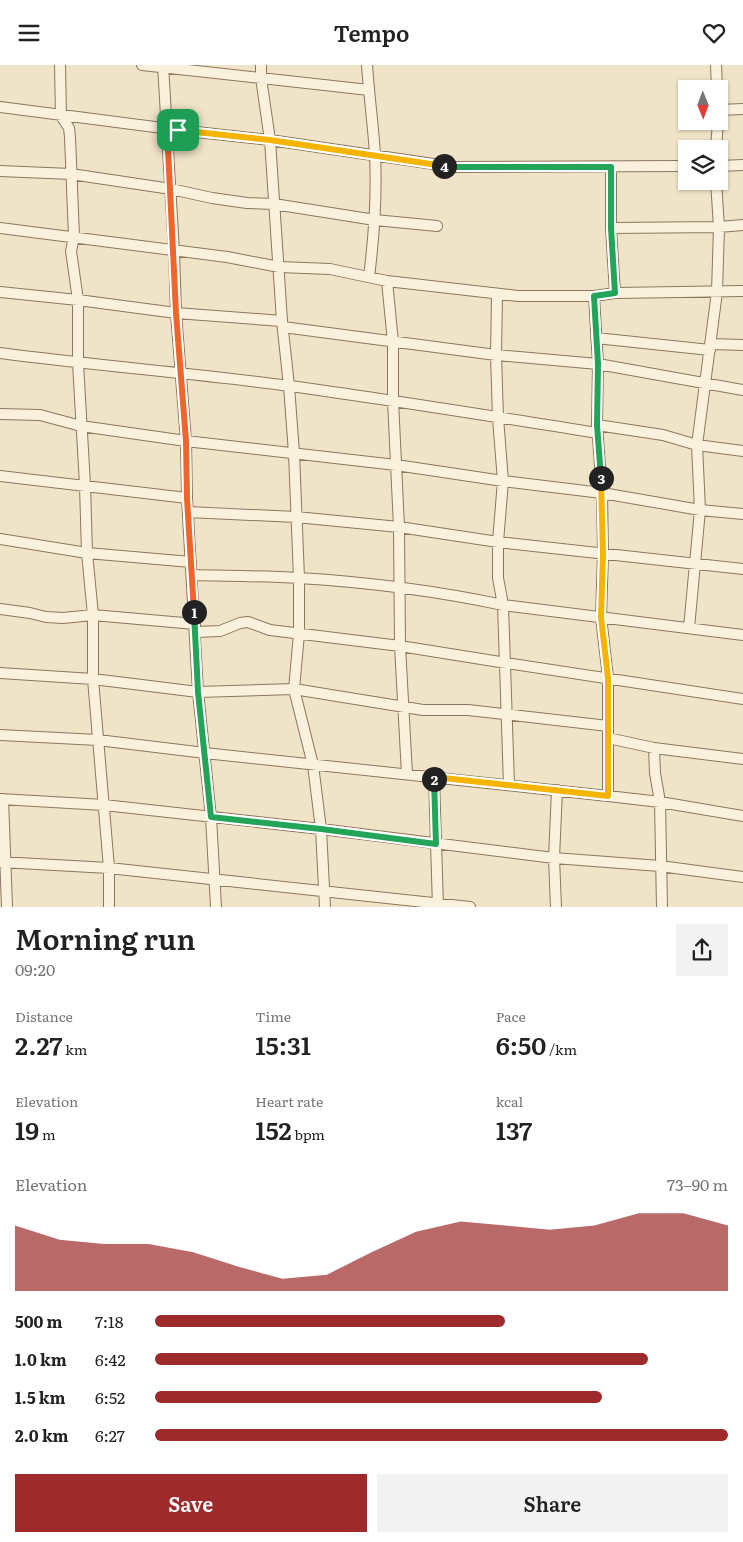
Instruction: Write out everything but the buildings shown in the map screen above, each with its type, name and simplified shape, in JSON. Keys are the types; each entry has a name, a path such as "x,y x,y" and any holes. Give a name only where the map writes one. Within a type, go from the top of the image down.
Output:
{"street":[{"path":"60,65 61,116 68,128 70,137 74,237 71,251 78,300 81,427 87,553 93,615 93,679 109,868 109,907"},
{"path":"142,65 369,90"},
{"path":"261,65 261,79 270,140 282,324 294,453 299,578 299,634 294,689 313,765 321,829 325,907"},
{"path":"367,65 375,155 375,219 369,277"},
{"path":"716,65 717,80"},
{"path":"163,67 179,372 186,441 187,498 196,628 198,692 211,817 216,907"},
{"path":"0,107 61,116 270,140 454,167 678,166"},
{"path":"728,110 743,109"},
{"path":"728,166 743,165"},
{"path":"611,167 611,228 615,293"},
{"path":"0,171 71,174 247,203 274,204 437,226"},
{"path":"689,628 700,510 697,445 717,292 719,227 717,190"},
{"path":"611,228 743,225"},
{"path":"0,228 227,257 279,267 330,269 387,281 518,296 594,296 615,293 743,291"},
{"path":"387,281 393,342 400,646 407,774"},
{"path":"0,292 282,324 393,342 496,355 598,364 743,390"},
{"path":"497,294 498,418 503,481 498,542 498,578 503,605 509,785"},
{"path":"594,296 602,493 601,617 608,678 608,796"},
{"path":"596,338 710,347 743,345"},
{"path":"0,353 289,386 393,400 498,418 663,435 697,445 743,451"},
{"path":"0,414 40,415 81,427 396,465 602,493 700,510 743,515"},
{"path":"0,476 187,498"},
{"path":"188,512 296,517 398,527 498,542 743,569"},
{"path":"0,539 87,553 191,562"},
{"path":"192,575 299,578 399,588 477,599 503,605 743,635"},
{"path":"0,609 54,617 93,615 220,631 248,622 270,630 400,646 743,699"},
{"path":"0,673 93,679 198,692 294,689 423,710 468,710 608,726"},
{"path":"0,735 98,740 313,765 557,790 660,802 743,816"},
{"path":"608,738 654,748 743,759"},
{"path":"654,748 655,773 660,802 662,907"},
{"path":"434,777 438,905"},
{"path":"556,907 554,858 557,790"},
{"path":"7,907 3,862 2,799 104,805 321,829 554,858 660,867 743,877"},
{"path":"3,862 109,868 214,878 438,905 470,907"}],"route":[{"path":"167,128 178,130 270,140 454,167 611,167 611,228 615,293 594,296 598,364 597,425 602,493 601,617 608,678 608,796 434,777 436,844 211,817 198,692 187,498 186,441 179,372 167,128"}]}
